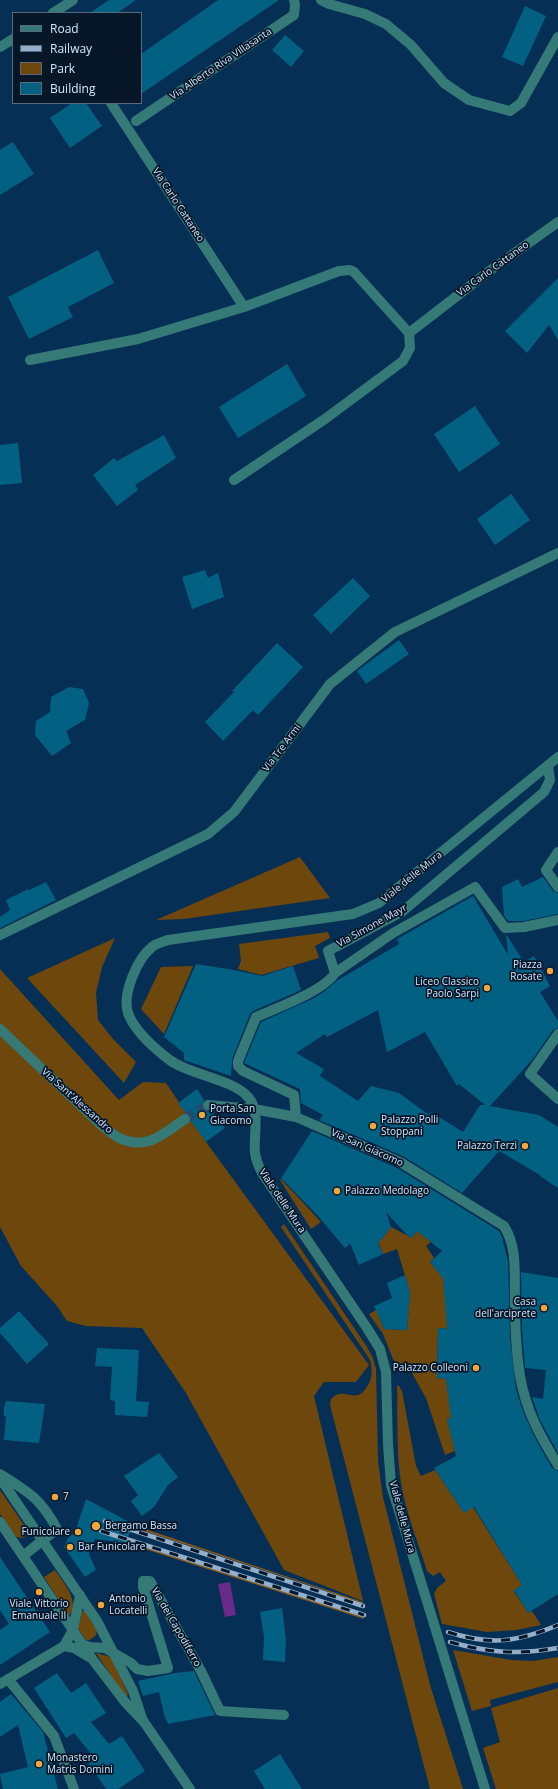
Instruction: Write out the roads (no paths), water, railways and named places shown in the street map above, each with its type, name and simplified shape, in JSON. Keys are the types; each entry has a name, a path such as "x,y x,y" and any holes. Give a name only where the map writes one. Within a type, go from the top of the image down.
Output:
{"street":[{"path":"55,12 73,0"},
{"name":"Via Alberto Riva Villasanta","path":"136,122 294,15 294,0"},
{"path":"321,0 329,4 365,14 386,24 411,44 444,83 469,100 510,111 521,103 558,37"},
{"path":"0,47 12,40"},
{"name":"Via Carlo Cattaneo","path":"112,104 244,307"},
{"name":"Via Carlo Cattaneo","path":"409,332 488,272 558,222"},
{"path":"30,360 138,339 244,307 339,272 350,270 354,272 409,332 410,348 403,360 325,419 234,480"},
{"name":"Via Tre Armi","path":"0,935 208,834 234,812 330,684 395,632 558,553"},
{"name":"Viale delle Mura","path":"485,1789 393,1491 388,1444 386,1372 380,1350 367,1328 262,1173 255,1154 254,1109 249,1098 235,1088 188,1070 168,1059 138,1030 128,1012 126,1002 136,968 151,948 168,940 339,917 365,910 379,904 558,758"},
{"name":"Via Simone Mayr","path":"548,766 550,780 544,792 403,911 328,950 333,976 393,934 475,887 505,928 524,927 558,920"},
{"path":"558,852 546,870 558,887"},
{"path":"296,1117 294,1095 243,1071 238,1066 238,1061 256,1017 303,996 333,976"},
{"name":"Via Sant'Alessandro","path":"0,1029 101,1125 119,1138 137,1143 149,1142 185,1119"},
{"path":"558,1034 530,1074 558,1099"},
{"path":"208,1105 254,1109"},
{"name":"Via San Giacomo","path":"254,1109 296,1117 400,1162 504,1226 512,1239 514,1255 515,1302 520,1377 530,1416 538,1434 558,1465"},
{"path":"0,1474 30,1492 47,1510 57,1529 23,1556"},
{"path":"0,1478 80,1595 102,1630 133,1691 144,1722"},
{"path":"0,1522 94,1660 125,1702 144,1722 190,1789"},
{"name":"Via dei Capodiferro","path":"115,1654 137,1669 148,1671 168,1668 143,1587 143,1581 150,1581 201,1671 220,1711 284,1715"},
{"path":"74,1789 54,1736 4,1681 64,1646 73,1630 80,1595"},
{"path":"95,1646 100,1642 102,1630"},
{"path":"84,1644 90,1647 95,1646 105,1648 115,1654"},
{"path":"64,1646 74,1648 94,1660"}],"tunnel":[{"path":"185,1119 208,1105"}],"railway":[{"path":"105,1521 363,1606"},
{"path":"101,1531 364,1615"},
{"path":"448,1632 478,1639 504,1640 530,1635 558,1625"},
{"path":"450,1642 478,1649 504,1652 529,1652 558,1648"}],"place":[{"name":"Piazza Rosate","path":"550,971"},
{"name":"Liceo Classico Paolo Sarpi","path":"487,988"},
{"name":"Porta San Giacomo","path":"202,1115"},
{"name":"Palazzo Polli Stoppani","path":"373,1126"},
{"name":"Palazzo Terzi","path":"525,1146"},
{"name":"Palazzo Medolago","path":"337,1191"},
{"name":"Casa dell'arciprete","path":"544,1308"},
{"name":"Palazzo Colleoni","path":"476,1368"},
{"name":"7","path":"55,1497"},
{"name":"Bergamo Bassa","path":"96,1526"},
{"name":"Funicolare","path":"78,1532"},
{"name":"Bar Funicolare","path":"70,1547"},
{"name":"Viale Vittorio Emanuale II","path":"39,1592"},
{"name":"Antonio Locatelli","path":"101,1605"},
{"name":"Monastero Matris Domini","path":"39,1764"}]}
